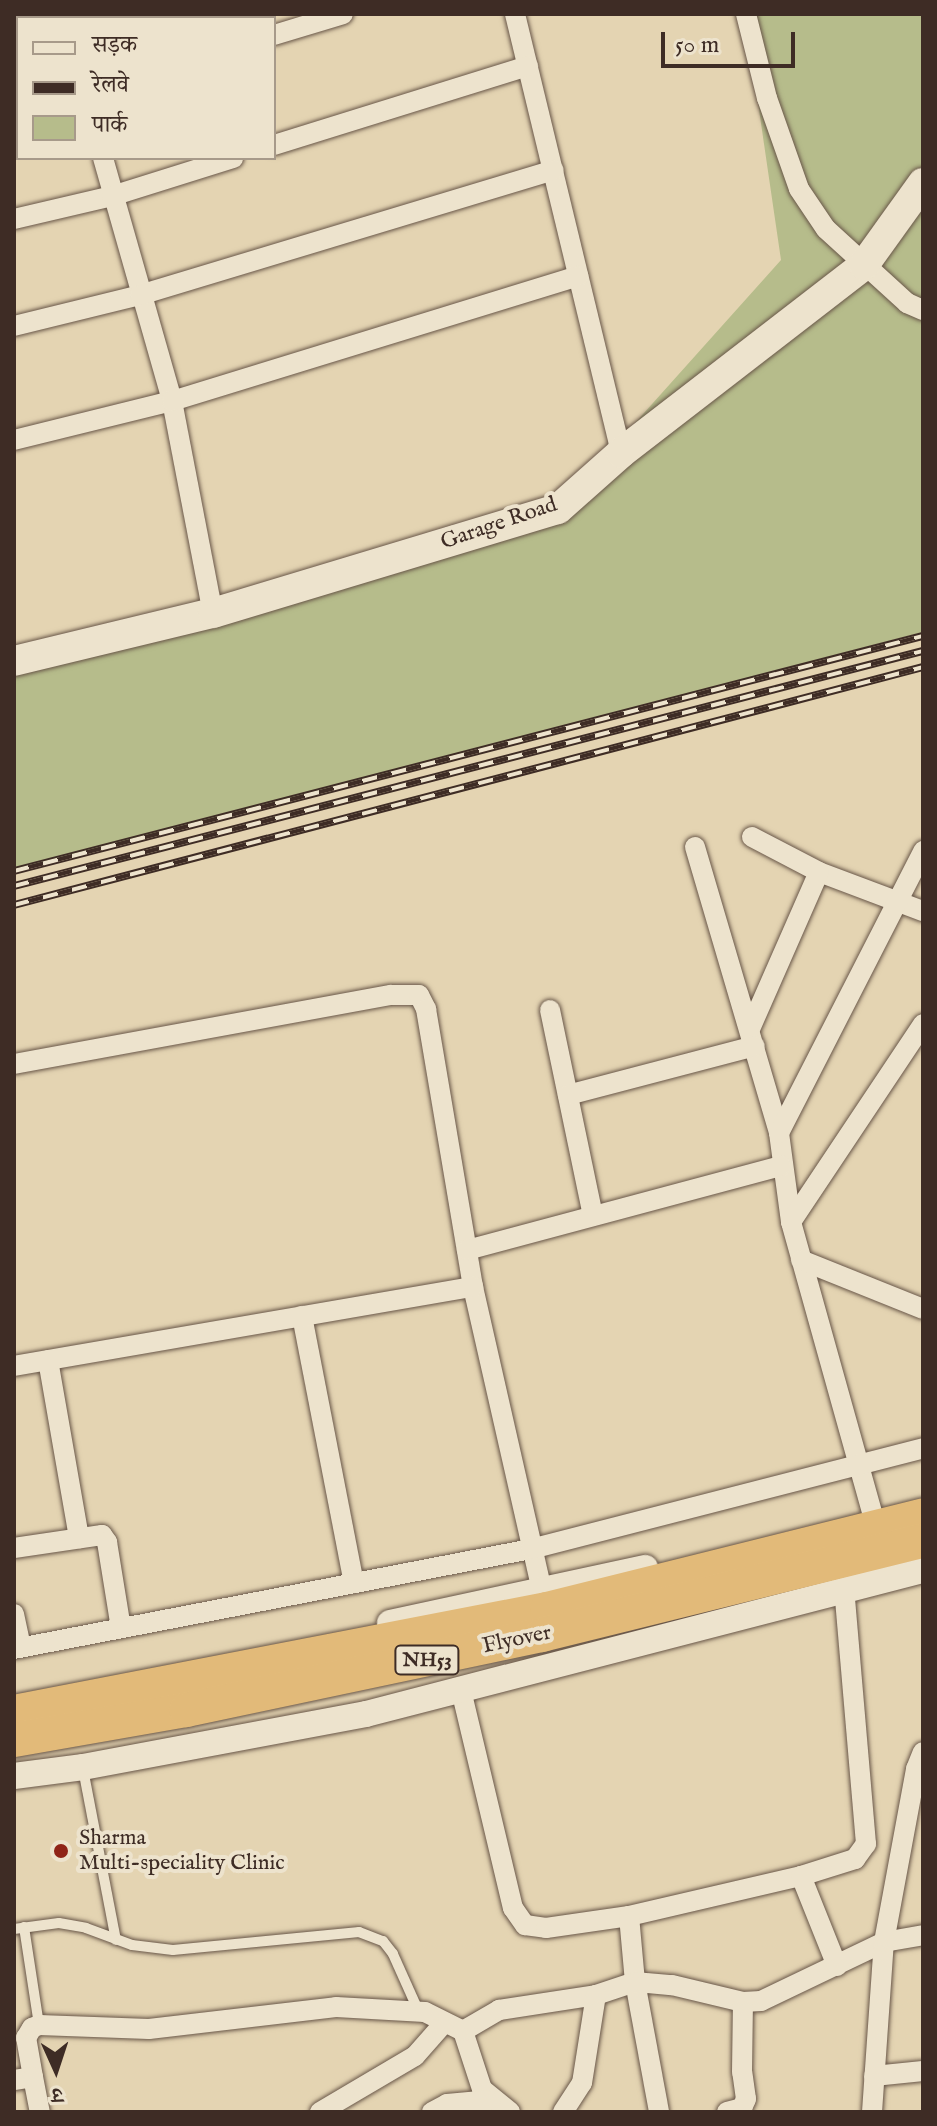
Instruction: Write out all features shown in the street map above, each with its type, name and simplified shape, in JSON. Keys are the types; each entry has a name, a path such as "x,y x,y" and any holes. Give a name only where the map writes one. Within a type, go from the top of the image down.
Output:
{"highway":[{"name":"Flyover","path":"14,1712 547,1609 838,1563 923,1515"},
{"name":"Flyover","path":"14,1740 186,1710 483,1648 923,1541"}],"main road":[{"name":"Garage Road","path":"14,661 213,613 558,509 621,453 864,265 923,183"}],"street":[{"path":"276,34 343,14"},
{"path":"515,14 621,453"},
{"path":"746,14 767,98 799,189 826,229 907,303 923,310"},
{"path":"276,144 528,66"},
{"path":"103,160 172,401 213,613"},
{"path":"14,219 112,196 227,160"},
{"path":"14,326 140,295 553,170"},
{"path":"14,440 172,401 578,276"},
{"path":"752,837 819,872 897,898 923,911"},
{"path":"695,847 779,1133 781,1166 791,1222 872,1513"},
{"path":"779,1133 923,851"},
{"path":"752,1038 819,872"},
{"path":"14,1064 399,993 419,995 426,1009 473,1287 542,1590"},
{"path":"550,1010 593,1216"},
{"path":"791,1222 923,1024"},
{"path":"568,1095 752,1038"},
{"path":"467,1250 781,1166"},
{"path":"801,1260 923,1309"},
{"path":"14,1366 473,1287"},
{"path":"302,1316 354,1583"},
{"path":"48,1360 79,1538"},
{"path":"14,1614 17,1648 531,1549 923,1448"},
{"path":"14,1696 208,1662 542,1590 923,1499"},
{"path":"14,1548 102,1535 107,1542 121,1628"},
{"path":"14,1776 83,1767 366,1714 461,1690 838,1563 923,1570"},
{"path":"461,1690 513,1908 525,1925 546,1928 629,1916 801,1876 855,1859 866,1844 838,1563"},
{"path":"872,2112 884,1942 921,1764"},
{"path":"801,1876 837,1966"},
{"path":"629,1916 635,1982 659,2112"},
{"path":"320,2112 415,2056 454,2027 499,2010 596,1995 635,1982 672,1985 743,2002 761,2001 884,1942 923,1935"},
{"path":"563,2112 582,2083 596,1995"},
{"path":"727,2112 742,2108 746,2099 742,2072 743,2002"},
{"path":"40,2112 24,2079 26,2038 32,2028 39,2025 149,2029 336,2007 419,2012 454,2027 477,2080 491,2100 510,2112"},
{"path":"874,2076 923,2071"},
{"path":"432,2112 447,2104 491,2100"}],"lane":[{"path":"83,1767 116,1940"},
{"path":"39,2025 19,1928 59,1923 86,1928 116,1940 173,1950 359,1932 374,1936 393,1954 419,2012"}],"green space":[{"path":"745,14 923,14 923,632 14,870 14,661 558,509 781,260"}],"railway":[{"path":"14,871 923,636"},
{"path":"14,886 923,651"},
{"path":"14,905 923,667"}],"place":[{"name":"Sharma Multi-speciality Clinic","path":"61,1851"}]}
